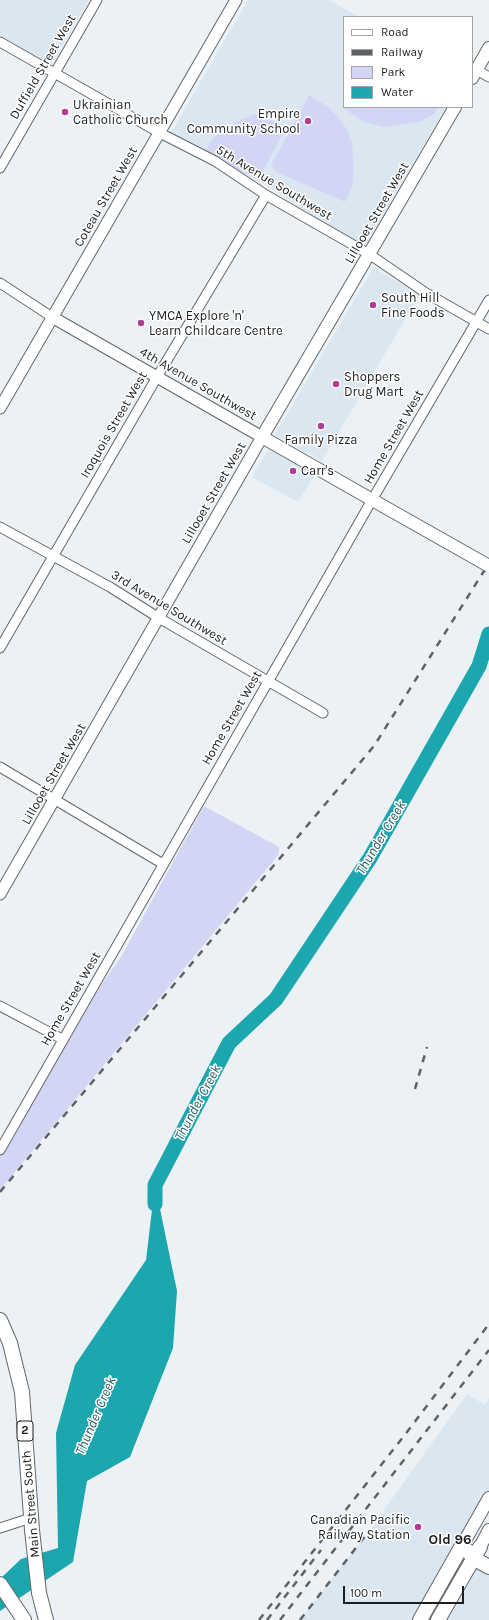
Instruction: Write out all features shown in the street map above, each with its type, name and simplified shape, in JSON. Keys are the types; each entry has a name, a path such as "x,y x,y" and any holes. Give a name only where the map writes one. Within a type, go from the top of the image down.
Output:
{"main road":[{"path":"474,74 489,48"},
{"name":"Lillooet Street West","path":"262,437 454,108"},
{"name":"4th Avenue Southwest","path":"262,437 489,566"},
{"name":"Main Street South","path":"0,1320 10,1343 22,1392 31,1518 39,1593 46,1620"},
{"path":"420,1620 489,1498"},
{"path":"438,1620 481,1552 489,1530"},
{"path":"463,1544 481,1552 489,1567"},
{"path":"0,1584 21,1615"}],"street":[{"name":"Duffield Street West","path":"0,168 97,0"},
{"name":"Coteau Street West","path":"0,408 236,0"},
{"name":"5th Avenue Southwest","path":"0,42 160,133 214,161 266,195 369,254 426,293 489,329"},
{"path":"474,74 489,78"},
{"name":"Iroquois Street West","path":"0,648 157,377 266,195"},
{"name":"4th Avenue Southwest","path":"0,283 52,317 262,437"},
{"name":"Home Street West","path":"0,1150 62,1039 268,681 378,503 489,300"},
{"name":"Lillooet Street West","path":"0,894 56,799 262,437"},
{"name":"3rd Avenue Southwest","path":"0,527 110,587 159,618 323,713"},
{"path":"0,766 56,799 113,836 163,864"},
{"path":"0,1006 62,1039"},
{"path":"0,1528 31,1518"}],"shaded area":[{"path":"0,0 89,0 51,65 0,35"},
{"name":"Empire Community School","path":"248,0 330,0 356,16 343,16 343,108 445,108 363,248 267,186 170,134"},
{"path":"373,268 420,294 322,461 275,435"},
{"path":"269,448 315,475 298,502 252,477"},
{"path":"467,1394 485,1405 489,1398 489,1498 420,1620 300,1620 369,1531"},
{"path":"473,1558 489,1567 489,1620 438,1620"}],"green space":[{"path":"309,95 328,107 338,117 346,128 352,143 354,170 352,186 345,202 276,172 271,165"},
{"path":"343,108 438,108 434,114 420,122 384,127 364,122"},
{"path":"256,114 287,127 261,174 255,178 205,152 213,138 225,129 239,120"},
{"path":"204,806 279,847 279,854 0,1190 0,1156 14,1138 23,1119 98,990 122,955"}],"water":[{"path":"155,1185 177,1291 173,1348 130,1457 87,1481 73,1562 0,1611 0,1579 21,1559 58,1548 56,1433 75,1365 146,1260"}],"waterway":[{"name":"Thunder Creek","path":"155,1204 155,1185 229,1043 276,999 370,858 479,666 489,634"}],"railway":[{"path":"0,1192 374,746 489,563"},
{"path":"415,1089 427,1047"},
{"path":"259,1620 404,1436 489,1324"},
{"path":"280,1620 489,1350"},
{"path":"300,1620 369,1531"},
{"path":"267,1620 321,1550"}],"place":[{"name":"Ukrainian Catholic Church","path":"65,112"},
{"name":"Empire Community School","path":"308,121"},
{"name":"South Hill Fine Foods","path":"373,305"},
{"name":"YMCA Explore 'n' Learn Childcare Centre","path":"141,323"},
{"name":"Shoppers Drug Mart","path":"336,384"},
{"name":"Family Pizza","path":"321,426"},
{"name":"Carr's","path":"293,471"},
{"name":"Canadian Pacific Railway Station","path":"418,1527"}],"district":[{"name":"Old 96","path":"450,1540"}]}
